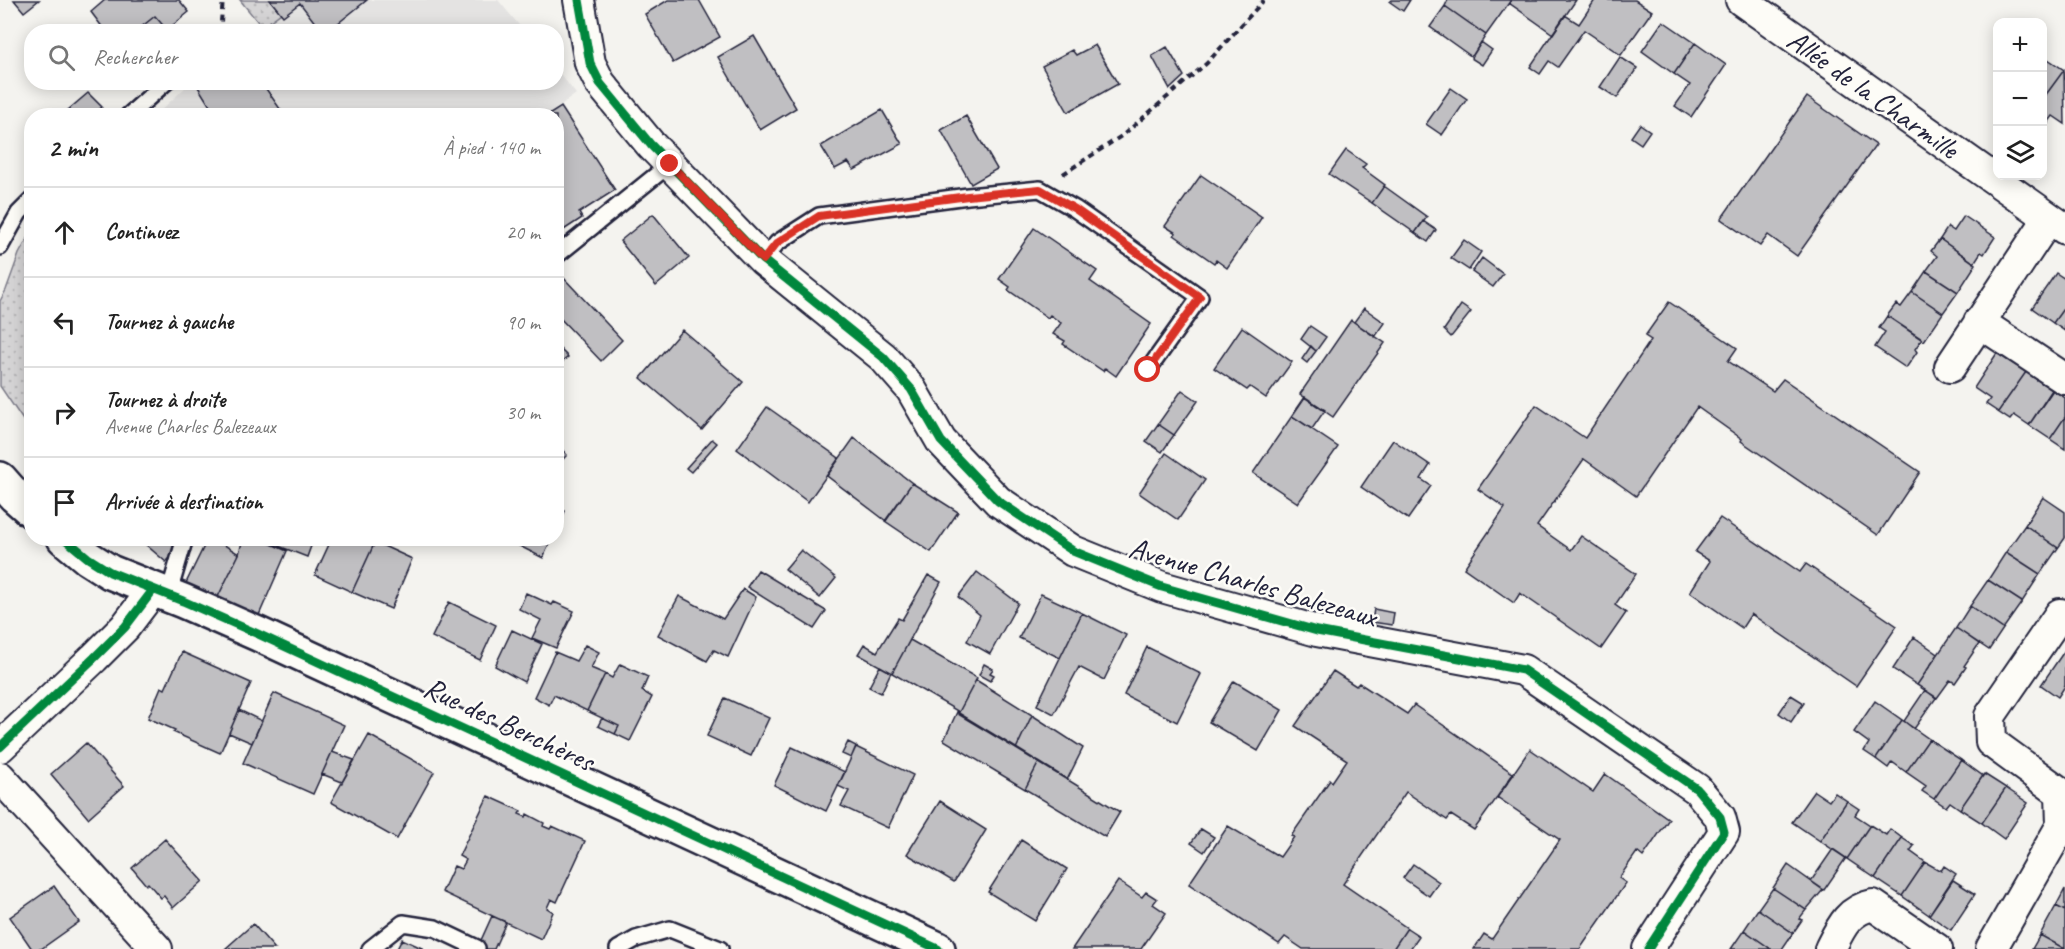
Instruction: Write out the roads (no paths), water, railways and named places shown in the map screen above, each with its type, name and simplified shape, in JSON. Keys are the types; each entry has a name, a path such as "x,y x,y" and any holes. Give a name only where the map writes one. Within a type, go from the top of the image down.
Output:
{"street":[{"name":"Avenue Charles Balezeaux","path":"579,0 590,63 600,83 651,145 763,260 883,357 910,389 941,441 998,501 1073,551 1162,587 1317,632 1523,670 1697,789 1720,817 1724,832 1648,949"},
{"name":"Allée de la Charmille","path":"1741,0 2057,224"},
{"path":"1950,367 1979,322 2057,224"},
{"path":"1979,322 2065,379"},
{"path":"0,479 24,504"},
{"name":"Rue des Berchères","path":"74,546 110,572 258,634 938,949"},
{"path":"0,747 160,593"},
{"path":"1991,949 2062,825 2061,793 1991,742 1990,716 2060,614 2065,615"},
{"path":"0,777 157,949"},
{"path":"1830,949 1852,912 1873,905 1937,949"}],"lane":[{"path":"137,108 157,90"},
{"path":"564,250 670,164"},
{"path":"763,260 777,243 819,216 1040,189 1075,209 1200,297 1148,370"},
{"path":"0,247 24,208"},
{"path":"160,593 181,546"},
{"path":"370,949 404,923 435,928 477,948"},
{"path":"618,949 636,939 670,929 720,949"}]}
